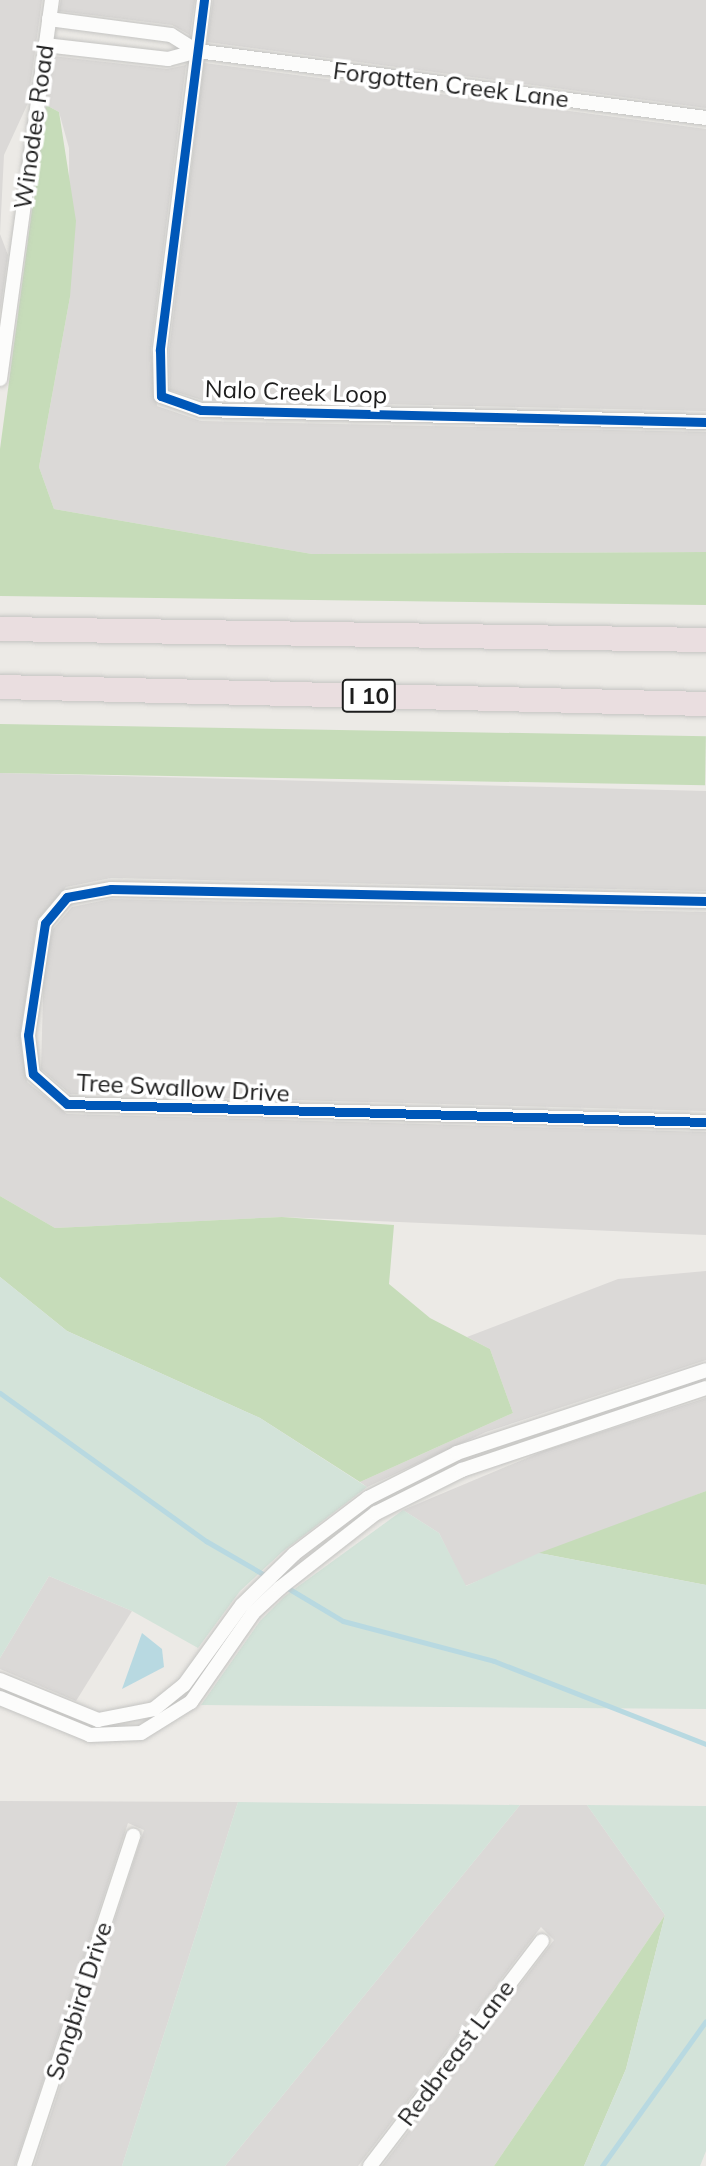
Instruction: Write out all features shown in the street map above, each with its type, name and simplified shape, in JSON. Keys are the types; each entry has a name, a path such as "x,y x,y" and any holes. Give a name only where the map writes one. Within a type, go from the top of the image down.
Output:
{"highway":[{"path":"0,629 706,640"},
{"name":"I 10","path":"0,687 706,704"}],"street":[{"name":"Winodee Road","path":"0,379 52,0"},
{"name":"Nalo Creek Loop","path":"204,0 160,351 161,397 201,410 706,422"},
{"name":"Forgotten Creek Lane","path":"49,19 171,35 197,51"},
{"name":"Forgotten Creek Lane","path":"45,45 168,59 197,51 706,118"},
{"name":"Tree Swallow Drive","path":"706,901 89,893 67,897 45,923 28,1035 33,1074 67,1104 706,1122"},
{"path":"0,1680 98,1720 147,1712 184,1685 294,1555 402,1479 538,1425 654,1384 706,1370"},
{"path":"654,1384 658,1402"},
{"path":"0,1698 90,1735 141,1732 191,1702 248,1609 376,1513 437,1480 543,1440 706,1388"},
{"path":"538,1425 543,1440"},
{"path":"29,1709 35,1693"},
{"name":"Songbird Drive","path":"24,2166 133,1836"},
{"name":"Redbreast Lane","path":"370,2166 541,1941"}],"shaded area":[{"path":"0,0 42,0 28,103 4,155 0,234"},
{"path":"61,0 195,0 190,35 172,25 59,11"},
{"path":"213,0 706,0 706,108 207,42"},
{"path":"52,56 167,69 186,65 151,349 157,406 201,421 706,432 706,552 312,554 54,509 39,467 70,297 69,148 59,112 46,105"},
{"path":"204,63 706,129 706,411 202,400 170,390 169,351"},
{"path":"0,234 8,255 0,313"},
{"path":"0,773 706,791 706,891 111,878 66,887 37,920 20,1037 27,1082 67,1114 706,1132 706,1235 282,1217 55,1228 0,1196"},
{"path":"111,899 706,912 706,1111 70,1094 41,1069 44,963 53,929 72,907"},
{"path":"706,1271 706,1360 486,1432 367,1487 360,1482 513,1413 490,1349 467,1337 618,1279"},
{"path":"0,1277 67,1331 260,1418 367,1487 282,1552 240,1591 198,1648 132,1611 49,1576 0,1658"},
{"path":"706,1398 706,1491 465,1586 439,1533 403,1510 546,1450"},
{"path":"403,1510 439,1533 466,1586 539,1553 706,1585 706,1709 201,1705 260,1621 285,1596"},
{"path":"49,1576 132,1611 76,1701 0,1669 0,1658"},
{"path":"0,1801 238,1802 122,2166 34,2166 144,1830 128,1823 15,2166 0,2166"},
{"path":"238,1802 520,1805 225,2166 122,2166"},
{"path":"520,1805 587,1805 665,1915 494,2166 382,2166 554,1940 541,1927 358,2166 225,2166"},
{"path":"587,1805 706,1806 706,2151 700,2166 584,2166 626,2069 665,1915"}],"green space":[{"path":"46,105 59,112 76,221 70,297 39,467 54,509 312,554 706,552 706,605 0,596 0,449"},
{"path":"0,724 706,736 705,785 0,773"},
{"path":"0,1196 55,1228 282,1217 394,1225 389,1284 430,1318 490,1349 513,1413 360,1482 260,1418 67,1331 0,1277"},
{"path":"706,1491 706,1585 539,1553"},
{"path":"665,1915 626,2069 584,2166 494,2166"}],"water":[{"path":"142,1633 162,1649 164,1667 122,1689"}],"waterway":[{"path":"0,1393 206,1541 268,1577"},
{"path":"286,1587 343,1621 494,1661 706,1744"},
{"path":"602,2166 706,2021"}],"cycle path":[{"path":"204,0 160,350 161,396 201,410 706,422"},
{"path":"706,901 111,889 67,897 45,923 28,1035 33,1074 67,1104 706,1122"}]}
